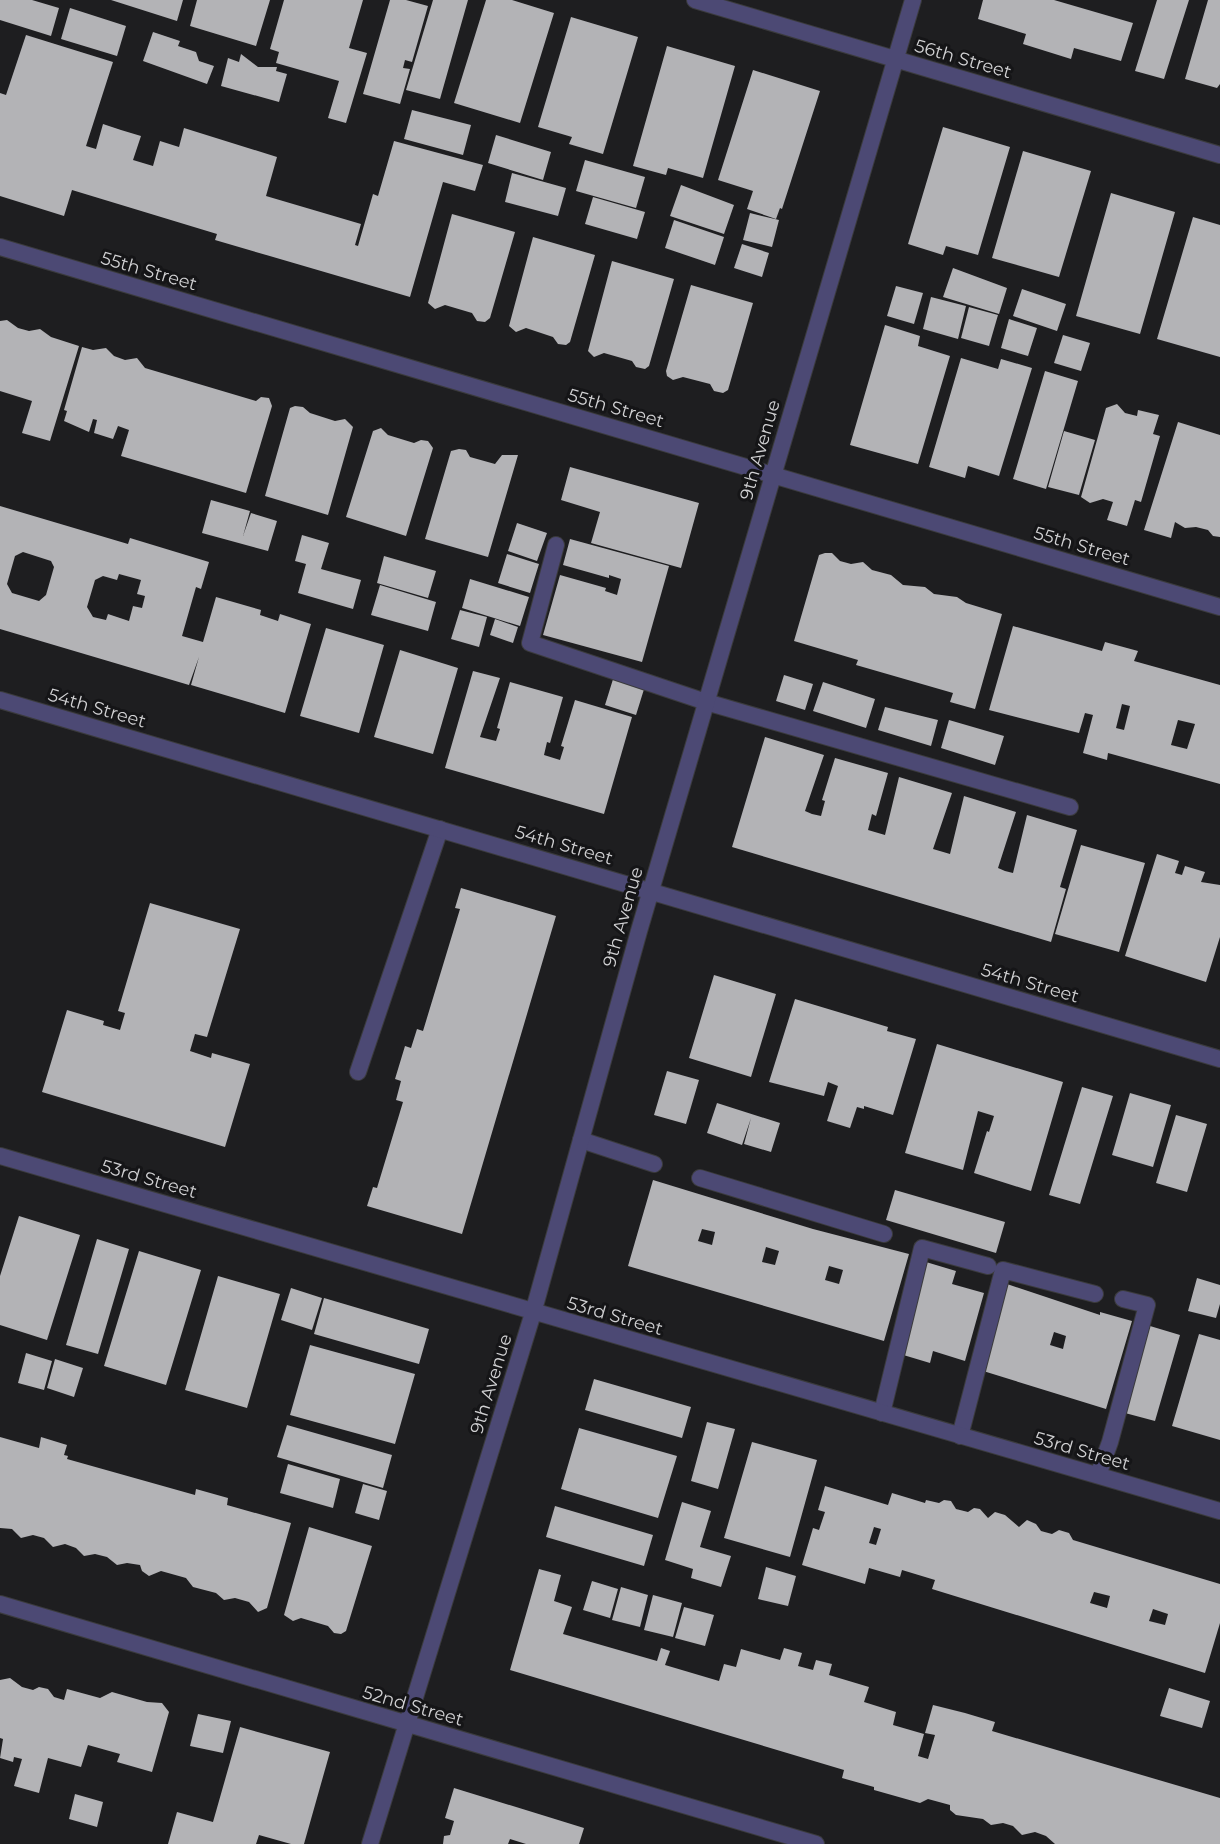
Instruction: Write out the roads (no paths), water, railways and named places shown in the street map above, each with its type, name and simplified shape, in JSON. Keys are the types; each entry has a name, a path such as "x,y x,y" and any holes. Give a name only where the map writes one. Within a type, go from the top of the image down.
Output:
{"street":[{"name":"56th Street","path":"695,0 1220,155"},
{"name":"9th Avenue","path":"370,1844 533,1312 651,891 913,0"},
{"name":"55th Street","path":"0,247 1220,607"},
{"path":"556,545 530,643 706,702 1070,807"},
{"name":"54th Street","path":"0,700 1220,1059"},
{"path":"358,1072 440,829"},
{"path":"581,1140 654,1164"},
{"name":"53rd Street","path":"0,1156 1220,1511"},
{"path":"700,1178 884,1234"},
{"path":"882,1413 922,1248 988,1266"},
{"path":"960,1436 1003,1270 1095,1294"},
{"path":"1098,1475 1110,1442 1147,1305 1123,1299"},
{"name":"52nd Street","path":"0,1604 816,1844"}]}
